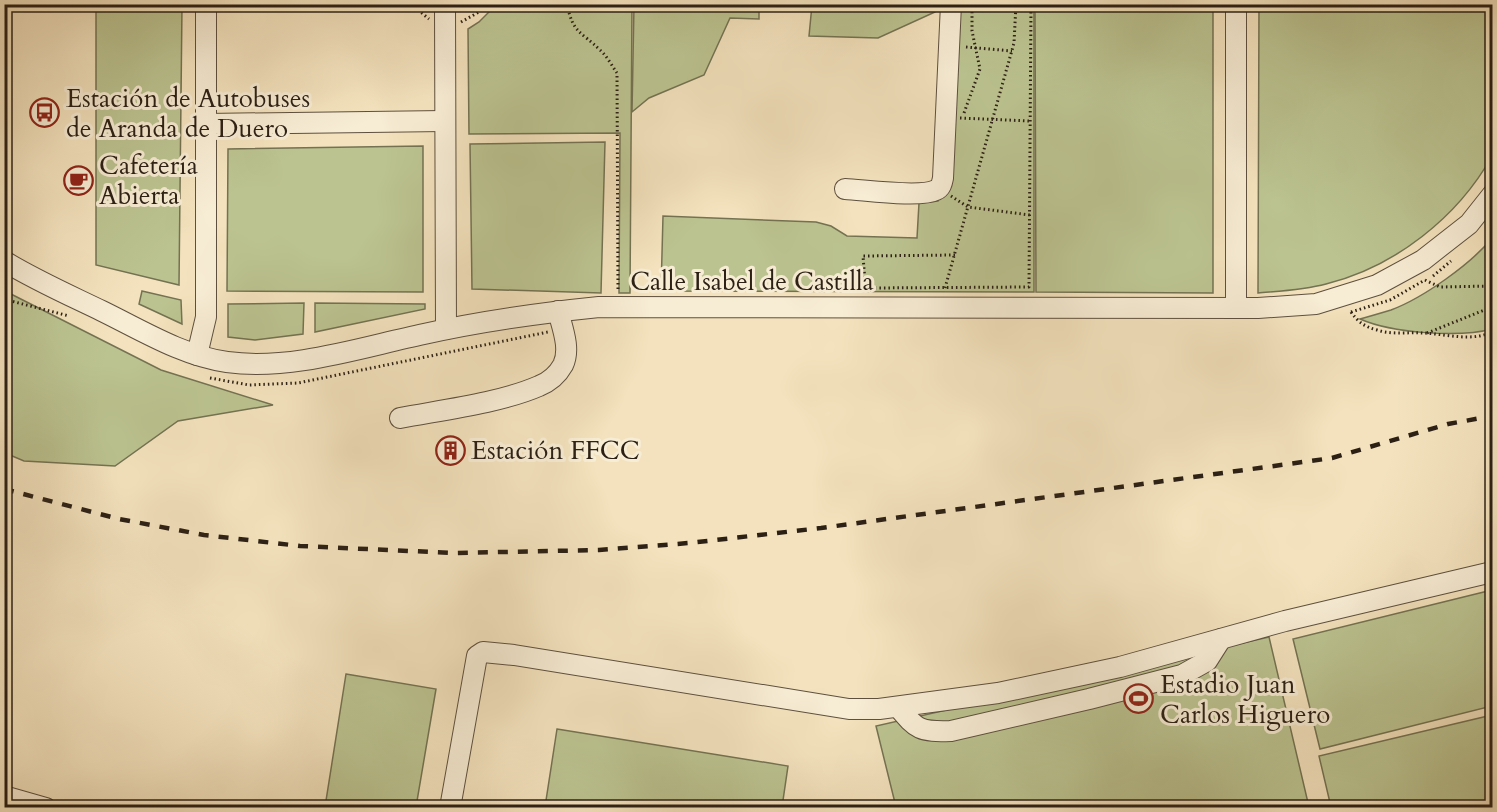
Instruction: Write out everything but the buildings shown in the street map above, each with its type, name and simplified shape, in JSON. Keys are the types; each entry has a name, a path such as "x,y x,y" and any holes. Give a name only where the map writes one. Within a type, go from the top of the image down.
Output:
{"street":[{"path":"197,355 206,317 206,4"},
{"path":"845,189 923,193 939,188 943,178 954,117 950,46 951,4"},
{"path":"1236,4 1236,307"},
{"path":"446,329 444,121 447,5"},
{"path":"206,124 444,121"},
{"name":"Calle Isabel de Castilla","path":"4,261 157,339 197,355 230,363 278,363 312,358 446,329 558,311 599,308 1258,308 1316,304 1377,285 1423,260 1469,224 1492,195"},
{"path":"399,418 511,396 540,386 552,379 564,364 567,351 558,311"},
{"path":"450,807 450,781 477,656 483,652 514,655 849,709 898,707 998,693 1119,667 1285,621 1492,572"},
{"path":"898,707 914,727 930,732 951,731 1182,675 1207,661 1221,639"},
{"path":"4,796 46,807"}],"path":[{"path":"567,4 571,21 579,33 600,50 617,73 619,289 617,295 603,297 599,308"},
{"path":"972,4 972,31 980,69 954,117 1030,121"},
{"path":"945,288 1014,43 1016,4"},
{"path":"955,255 863,256 865,282 871,288 1029,287 1031,4"},
{"path":"950,46 1012,51"},
{"path":"939,188 968,207 1030,215"},
{"path":"1425,280 1440,287 1492,286"},
{"path":"4,300 77,317"},
{"path":"1427,333 1492,307"},
{"path":"1351,312 1357,321 1390,334 1427,333 1459,337 1478,336 1492,332"}],"green space":[{"path":"96,5 182,5 179,285 96,265"},
{"path":"496,5 632,5 630,293 619,293 620,133 469,134 468,29 479,22"},
{"path":"634,5 759,5 759,19 730,18 704,75 649,98 632,112"},
{"path":"812,5 935,5 935,12 878,38 809,36"},
{"path":"958,5 1034,5 1034,292 661,291 663,216 816,222 831,226 847,236 917,238 919,203 938,201 948,185"},
{"path":"1035,5 1213,5 1213,293 1036,292"},
{"path":"1259,5 1492,5 1492,156 1478,178 1443,219 1400,252 1352,276 1326,284 1258,293"},
{"path":"605,142 601,293 472,289 470,144"},
{"path":"423,146 423,292 227,291 228,149"},
{"path":"1492,238 1492,329 1462,333 1426,333 1389,328 1360,319 1404,305 1431,289 1472,259"},
{"path":"5,291 161,370 273,405 178,421 115,466 24,461 5,453"},
{"path":"142,291 181,300 182,324 139,304"},
{"path":"304,303 303,334 255,340 228,337 228,304"},
{"path":"315,303 425,304 425,309 315,332"},
{"path":"1492,590 1492,706 1320,749 1293,639"},
{"name":"Estadio Juan Carlos Higuero","path":"1269,637 1309,807 896,807 876,726"},
{"path":"346,674 436,689 416,807 325,807"},
{"path":"1492,715 1492,807 1331,807 1319,756"},
{"path":"557,729 788,766 782,807 545,807"}],"railway":[{"path":"4,489 119,519 204,535 300,546 454,553 599,550 689,543 821,528 1332,458 1448,424 1492,416"}],"place":[{"name":"Estación de Autobuses de Aranda de Duero","path":"45,113"},
{"name":"Cafetería Abierta","path":"78,180"},
{"name":"Estación FFCC","path":"450,450"},
{"name":"Estadio Juan Carlos Higuero","path":"1139,699"}]}
